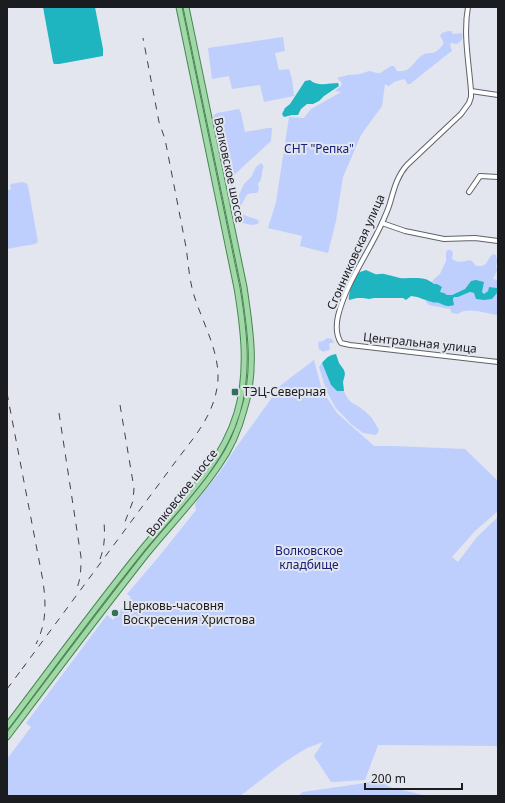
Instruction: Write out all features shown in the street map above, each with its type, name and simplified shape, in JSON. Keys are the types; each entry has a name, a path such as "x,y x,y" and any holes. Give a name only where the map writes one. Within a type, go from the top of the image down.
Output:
{"main road":[{"name":"Волковское шоссе","path":"7,726 139,552 202,479 215,461 225,442 240,402 244,371 244,336 237,288 179,7"},
{"name":"Волковское шоссе","path":"7,738 130,575 161,536 194,499 220,464 231,445 246,404 250,383 251,359 251,336 248,312 186,7"}],"street":[{"name":"Сгонниковская улица","path":"341,343 337,335 336,326 340,308 354,274 371,246 382,222 398,176 402,170 461,114 471,97 466,28 468,7"},
{"path":"471,91 498,95"},
{"path":"468,192 480,176 498,177"},
{"path":"382,222 405,231 444,239 475,238 498,241"},
{"name":"Центральная улица","path":"341,343 498,362"}],"green space":[{"name":"СНТ \"Репка\"","path":"451,31 453,34 462,33 463,35 462,40 457,44 451,43 450,45 452,51 410,84 407,84 404,79 394,82 389,86 385,84 382,106 361,135 343,177 336,221 328,253 300,246 302,236 268,228 276,202 289,117 304,118 311,109 341,92 335,91 342,85 337,78 369,71 380,73 391,66 394,66 397,71 408,69 424,54 436,52 443,43 440,36 442,33"},
{"path":"283,37 285,51 275,53 279,70 289,69 294,96 264,102 260,85 232,89 229,76 212,79 208,48"},
{"path":"239,109 245,132 272,128 271,141 233,176 225,176 212,119 217,113"},
{"path":"261,163 263,167 261,180 258,184 259,190 257,193 250,193 247,195 240,210 244,215 257,219 259,221 258,224 252,225 237,222 234,214 235,201 228,180 231,180 235,193 239,195 244,184 251,177 256,167"},
{"path":"22,182 26,183 28,186 38,242 35,244 7,249 7,186 8,190 11,189 11,184"},
{"path":"451,250 453,253 452,259 460,262 469,260 476,266 483,266 493,254 496,255 497,270 493,279 498,280 498,288 489,287 488,291 484,294 471,281 465,289 452,295 439,292 432,282 440,274 446,261 446,252"},
{"path":"470,292 492,299 498,292 498,315 477,311 466,311 458,314 452,313 450,309 429,305 425,299 441,304 454,302 454,297"},
{"path":"327,338 332,339 334,342 329,344 329,350 323,352 319,349 318,342"},
{"name":"Волковское кладбище","path":"314,360 322,390 337,413 374,446 465,449 498,481 498,511 475,531 452,557 458,562 477,537 498,517 498,746 378,745 365,780 331,782 314,756 323,742 307,748 283,763 240,796 7,796 7,759 31,727 26,723 107,615 113,620 131,597 127,594 196,510 195,505 197,500 220,472 281,385"},
{"path":"322,363 331,385 337,391 344,391 350,401 370,416 379,430 377,434 363,433 351,424 335,407 326,390 319,367"},
{"path":"379,781 390,787 427,796 298,796 303,792"}],"shaded area":[{"path":"43,7 95,7 103,56 54,64"},
{"path":"310,80 320,84 338,83 339,86 319,101 313,104 307,104 301,109 298,115 284,117 282,114 285,108 290,104 305,81"},
{"path":"366,270 375,274 383,274 400,278 426,279 442,287 440,292 447,295 452,295 465,289 471,281 476,280 484,282 482,292 484,294 488,291 489,287 498,288 498,292 492,299 484,300 476,299 474,293 470,292 454,297 454,305 450,306 411,296 406,300 403,298 357,298 349,300 350,289 356,277 360,272"},
{"path":"336,354 345,374 343,382 344,391 337,391 331,385 322,363 331,355"}],"railway":[{"path":"22,669 197,433 209,413 216,391 218,379 216,357 196,303 192,286 165,139 159,122 143,38"},
{"path":"7,393 44,589 44,620 40,636 36,644"},
{"path":"120,405 134,488 133,501 123,527"},
{"path":"59,413 81,557 80,579 75,592"},
{"path":"100,559 103,550 104,522"},
{"path":"7,689 25,665"}],"place":[{"name":"ТЭЦ-Северная","path":"235,392"},
{"name":"Церковь-часовня Воскресения Христова","path":"115,613"}]}
